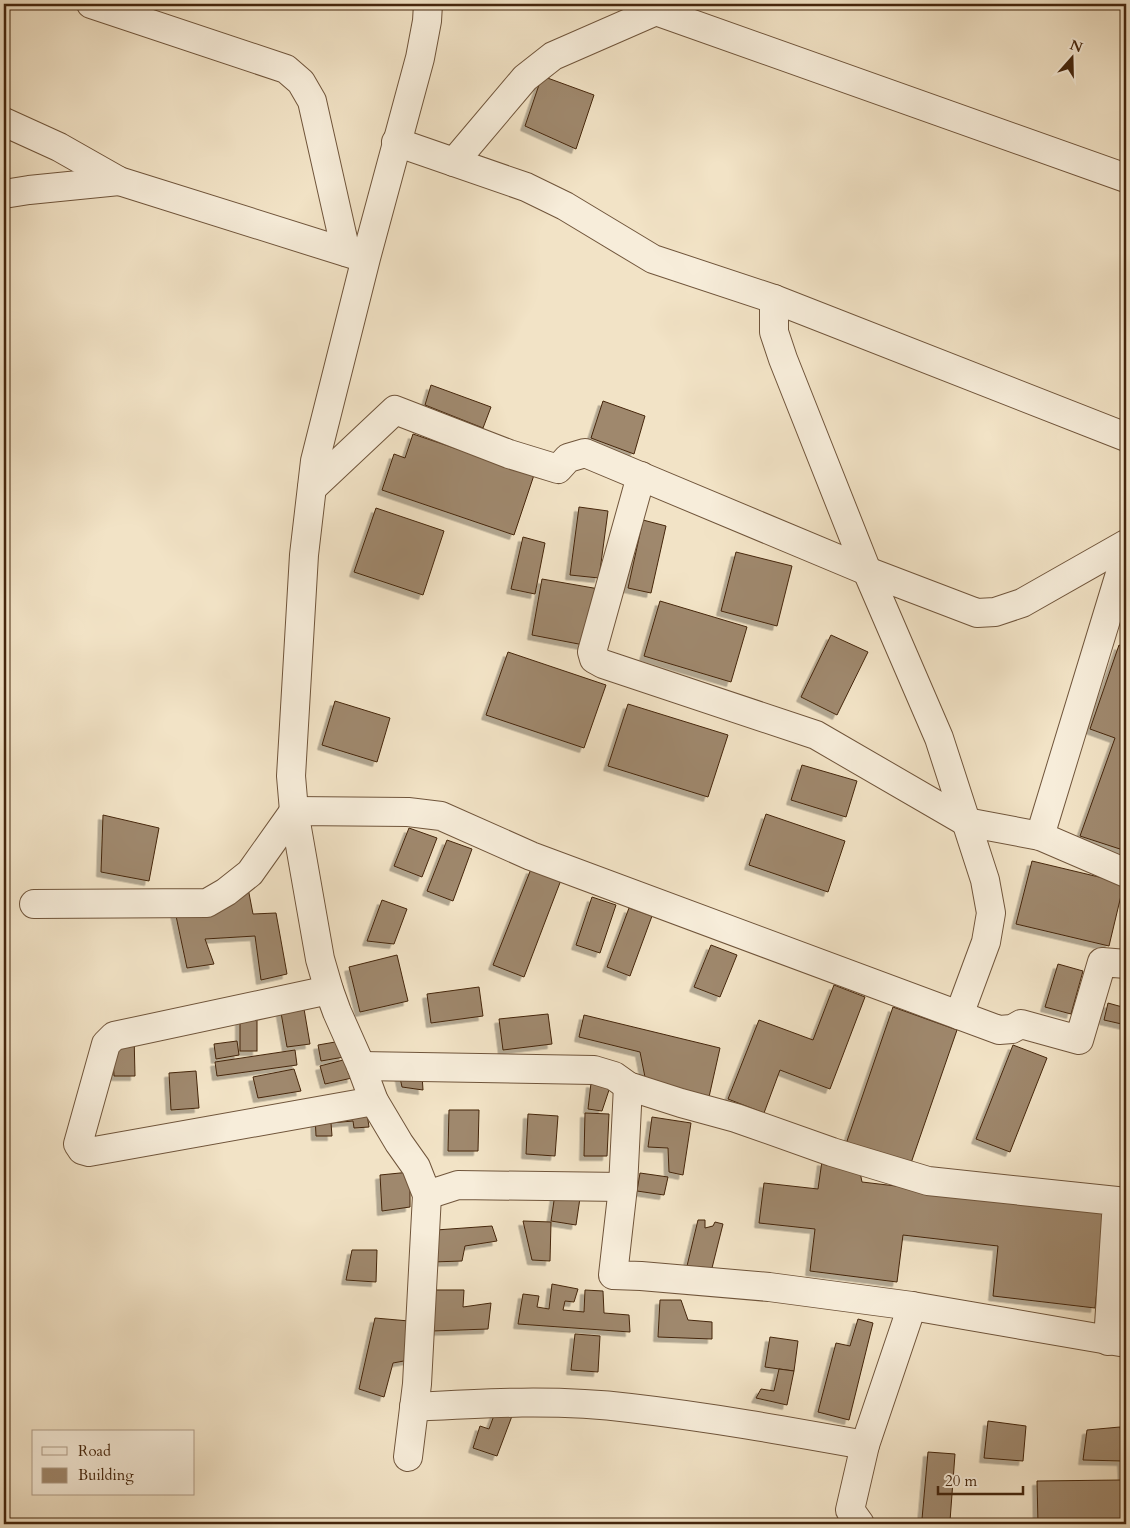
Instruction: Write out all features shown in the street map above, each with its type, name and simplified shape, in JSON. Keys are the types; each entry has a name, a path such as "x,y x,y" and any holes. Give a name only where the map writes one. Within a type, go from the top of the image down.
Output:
{"street":[{"path":"91,4 286,69 301,82 312,101 356,255"},
{"path":"408,1457 417,1384 427,1195 416,1167 374,1101 337,1012 320,959 294,811 291,776 304,555 315,462 356,255 396,142 420,58 427,21 428,4"},
{"path":"454,162 525,78 553,56 662,7 1126,178"},
{"path":"4,122 59,147 119,181 356,255"},
{"path":"396,142 526,187 565,206 652,259 774,299 1126,437"},
{"path":"4,194 119,181"},
{"path":"774,299 774,332 783,359 867,571 940,738 985,880 991,913 986,942 959,1015"},
{"path":"312,488 395,410 509,454 558,469 568,458 585,453 867,571 977,613 995,612 1022,603 1126,544"},
{"path":"641,476 592,652 594,659 603,664 816,735 966,822 1040,836 1126,873"},
{"path":"1040,836 1126,554"},
{"path":"34,904 207,903 226,892 250,874 294,811"},
{"path":"294,811 408,812 441,816 531,856 999,1030 1012,1029 1021,1024 1079,1040 1102,962 1126,964"},
{"path":"330,990 114,1036 106,1044 78,1144 82,1150 89,1152 374,1101"},
{"path":"361,1066 594,1070 614,1076 628,1086 736,1118 832,1152 928,1181 1117,1201 1117,1342 912,1306 769,1287 641,1276 612,1276 623,1187 628,1086"},
{"path":"427,1195 458,1185 623,1187"},
{"path":"860,1524 850,1510 865,1445 912,1306"},
{"path":"414,1407 531,1402 628,1407 752,1425 865,1445"}],"building":[{"path":"542,76 594,95 576,149 525,126"},
{"path":"431,385 491,407 483,428 425,405"},
{"path":"603,401 645,416 634,454 591,438"},
{"path":"413,434 534,475 514,535 382,490 394,454 405,458"},
{"path":"579,507 608,511 599,578 570,575"},
{"path":"376,508 444,531 423,595 354,572"},
{"path":"643,520 666,526 651,593 628,588"},
{"path":"523,537 545,543 535,594 511,589"},
{"path":"736,552 792,566 777,626 721,611"},
{"path":"542,579 599,589 589,646 532,635"},
{"path":"660,601 747,627 731,682 644,656"},
{"path":"831,635 868,652 837,715 801,697"},
{"path":"1119,645 1126,648 1126,851 1080,836 1115,738 1090,729"},
{"path":"508,652 606,685 584,748 486,715"},
{"path":"335,701 390,718 377,762 322,745"},
{"path":"628,704 728,735 708,797 608,766"},
{"path":"802,765 857,781 846,817 791,800"},
{"path":"766,814 845,841 828,892 749,865"},
{"path":"103,815 159,828 149,881 101,872"},
{"path":"409,828 437,838 422,877 394,866"},
{"path":"447,840 472,849 453,901 427,891"},
{"path":"1032,861 1124,883 1109,946 1016,924"},
{"path":"531,869 561,880 524,977 493,965"},
{"path":"248,888 253,914 276,913 287,974 261,980 255,936 205,939 214,964 187,968 172,897"},
{"path":"592,897 616,905 600,953 576,945"},
{"path":"382,900 407,909 394,944 367,941"},
{"path":"629,908 652,916 630,976 607,967"},
{"path":"711,945 737,955 720,997 694,987"},
{"path":"397,955 408,1001 360,1012 349,967"},
{"path":"1058,964 1083,971 1071,1014 1045,1007"},
{"path":"834,985 865,997 830,1089 780,1070 764,1113 728,1099 759,1020 813,1040"},
{"path":"479,987 483,1016 431,1023 427,994"},
{"path":"303,1003 310,1044 287,1047 280,1007"},
{"path":"1108,1003 1126,1008 1126,1025 1104,1020"},
{"path":"893,1007 957,1030 910,1166 846,1144"},
{"path":"240,1012 257,1012 257,1051 240,1051"},
{"path":"548,1014 552,1044 503,1050 499,1019"},
{"path":"584,1015 720,1048 709,1097 646,1082 640,1052 579,1037"},
{"path":"134,1034 135,1076 114,1076 112,1041"},
{"path":"237,1041 239,1055 216,1059 214,1044"},
{"path":"341,1041 344,1057 321,1061 318,1045"},
{"path":"1013,1045 1047,1058 1010,1152 976,1139"},
{"path":"295,1050 297,1065 217,1076 215,1062"},
{"path":"347,1059 352,1078 325,1084 320,1066"},
{"path":"294,1069 301,1091 258,1098 253,1077"},
{"path":"196,1071 199,1108 171,1110 169,1073"},
{"path":"399,1073 422,1075 423,1090 402,1087"},
{"path":"591,1083 610,1087 602,1111 588,1109"},
{"path":"366,1107 369,1127 354,1128 353,1121 331,1123 332,1136 316,1136 315,1115"},
{"path":"449,1110 479,1110 478,1151 448,1151"},
{"path":"585,1113 609,1114 607,1156 584,1156"},
{"path":"528,1114 558,1116 555,1156 526,1154"},
{"path":"652,1117 691,1123 683,1175 669,1172 668,1148 648,1147"},
{"path":"822,1161 860,1172 862,1182 1106,1211 1095,1308 993,1296 998,1246 903,1235 897,1282 810,1271 815,1229 759,1223 764,1183 818,1189"},
{"path":"410,1172 410,1207 382,1211 380,1175"},
{"path":"640,1173 668,1177 664,1195 637,1191"},
{"path":"555,1194 580,1198 576,1225 551,1221"},
{"path":"698,1220 705,1220 705,1228 713,1226 715,1222 723,1224 712,1268 687,1266"},
{"path":"523,1221 551,1222 550,1261 532,1260"},
{"path":"492,1226 497,1241 465,1246 462,1261 432,1262 436,1230"},
{"path":"352,1250 377,1250 376,1282 346,1280"},
{"path":"552,1284 578,1289 574,1302 565,1301 563,1310 584,1312 585,1290 603,1291 604,1313 629,1315 630,1332 518,1324 523,1294 539,1296 537,1307 549,1309"},
{"path":"434,1290 464,1290 463,1307 491,1303 488,1329 432,1331"},
{"path":"660,1300 681,1300 688,1320 712,1322 712,1339 658,1337"},
{"path":"375,1318 409,1321 409,1360 393,1363 384,1397 359,1389"},
{"path":"858,1319 873,1323 849,1420 818,1412 836,1343 850,1346"},
{"path":"575,1334 600,1336 598,1372 571,1370"},
{"path":"770,1337 798,1341 794,1371 765,1367"},
{"path":"779,1369 794,1371 787,1405 756,1398 761,1389 774,1391"},
{"path":"496,1410 512,1416 497,1456 473,1448 480,1426 489,1429"},
{"path":"988,1421 1026,1426 1023,1461 984,1458"},
{"path":"1120,1427 1122,1437 1126,1438 1126,1498 1124,1497 1122,1461 1083,1460 1087,1430"},
{"path":"928,1452 955,1454 950,1521 922,1519"},
{"path":"1121,1480 1126,1524 1038,1524 1037,1481"}]}
